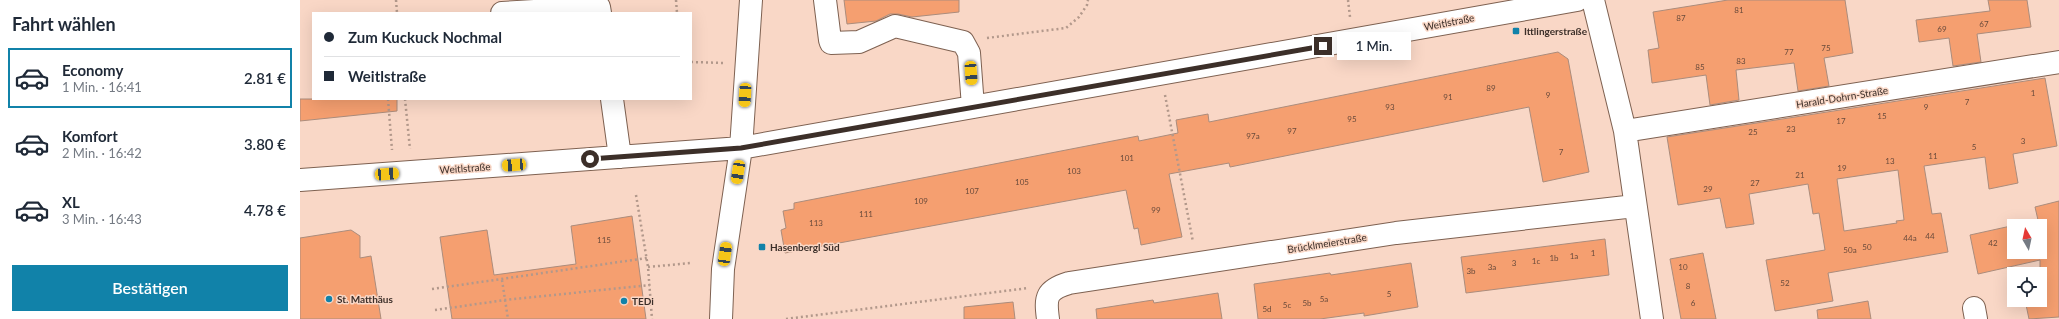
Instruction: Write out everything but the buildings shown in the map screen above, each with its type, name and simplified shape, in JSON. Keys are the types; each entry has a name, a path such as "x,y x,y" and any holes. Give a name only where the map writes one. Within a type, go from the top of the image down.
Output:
{"street":[{"path":"721,319 723,269 741,148 751,0"},
{"path":"825,0 830,40 832,43 859,42 895,26 963,42 969,53 973,108"},
{"name":"Weitlstraße","path":"300,180 741,148 1161,75 1577,0"},
{"path":"1593,0 1626,131 1635,206 1652,319"},
{"path":"521,12 599,8 600,12"},
{"name":"Harald-Dohrn-Straße","path":"1626,131 2059,62"},
{"path":"612,100 620,157"},
{"name":"Brücklmeierstraße","path":"1051,291 1069,284 1396,233 1635,206"},
{"path":"1048,319 1047,297 1051,291"}],"path":[{"path":"396,0 398,12"},
{"path":"676,0 677,12"},
{"path":"963,42 1066,28 1079,17 1087,5 1088,0"},
{"path":"692,62 747,64"},
{"path":"1161,75 1196,264"},
{"path":"388,100 392,150"},
{"path":"405,100 410,149"},
{"path":"636,195 647,258 652,319"},
{"path":"432,289 647,258"},
{"path":"648,267 691,263"},
{"path":"502,280 508,319"},
{"path":"435,310 505,300 650,285"},
{"path":"786,319 1038,287 1051,291"}],"place":[{"name":"Ittlingerstraße","path":"1516,31"},
{"name":"Hasenbergl Süd","path":"762,247"},
{"name":"St. Matthäus","path":"329,299"},
{"name":"TEDi","path":"624,301"}],"route":[{"path":"590,159 741,148 1323,46"}]}
